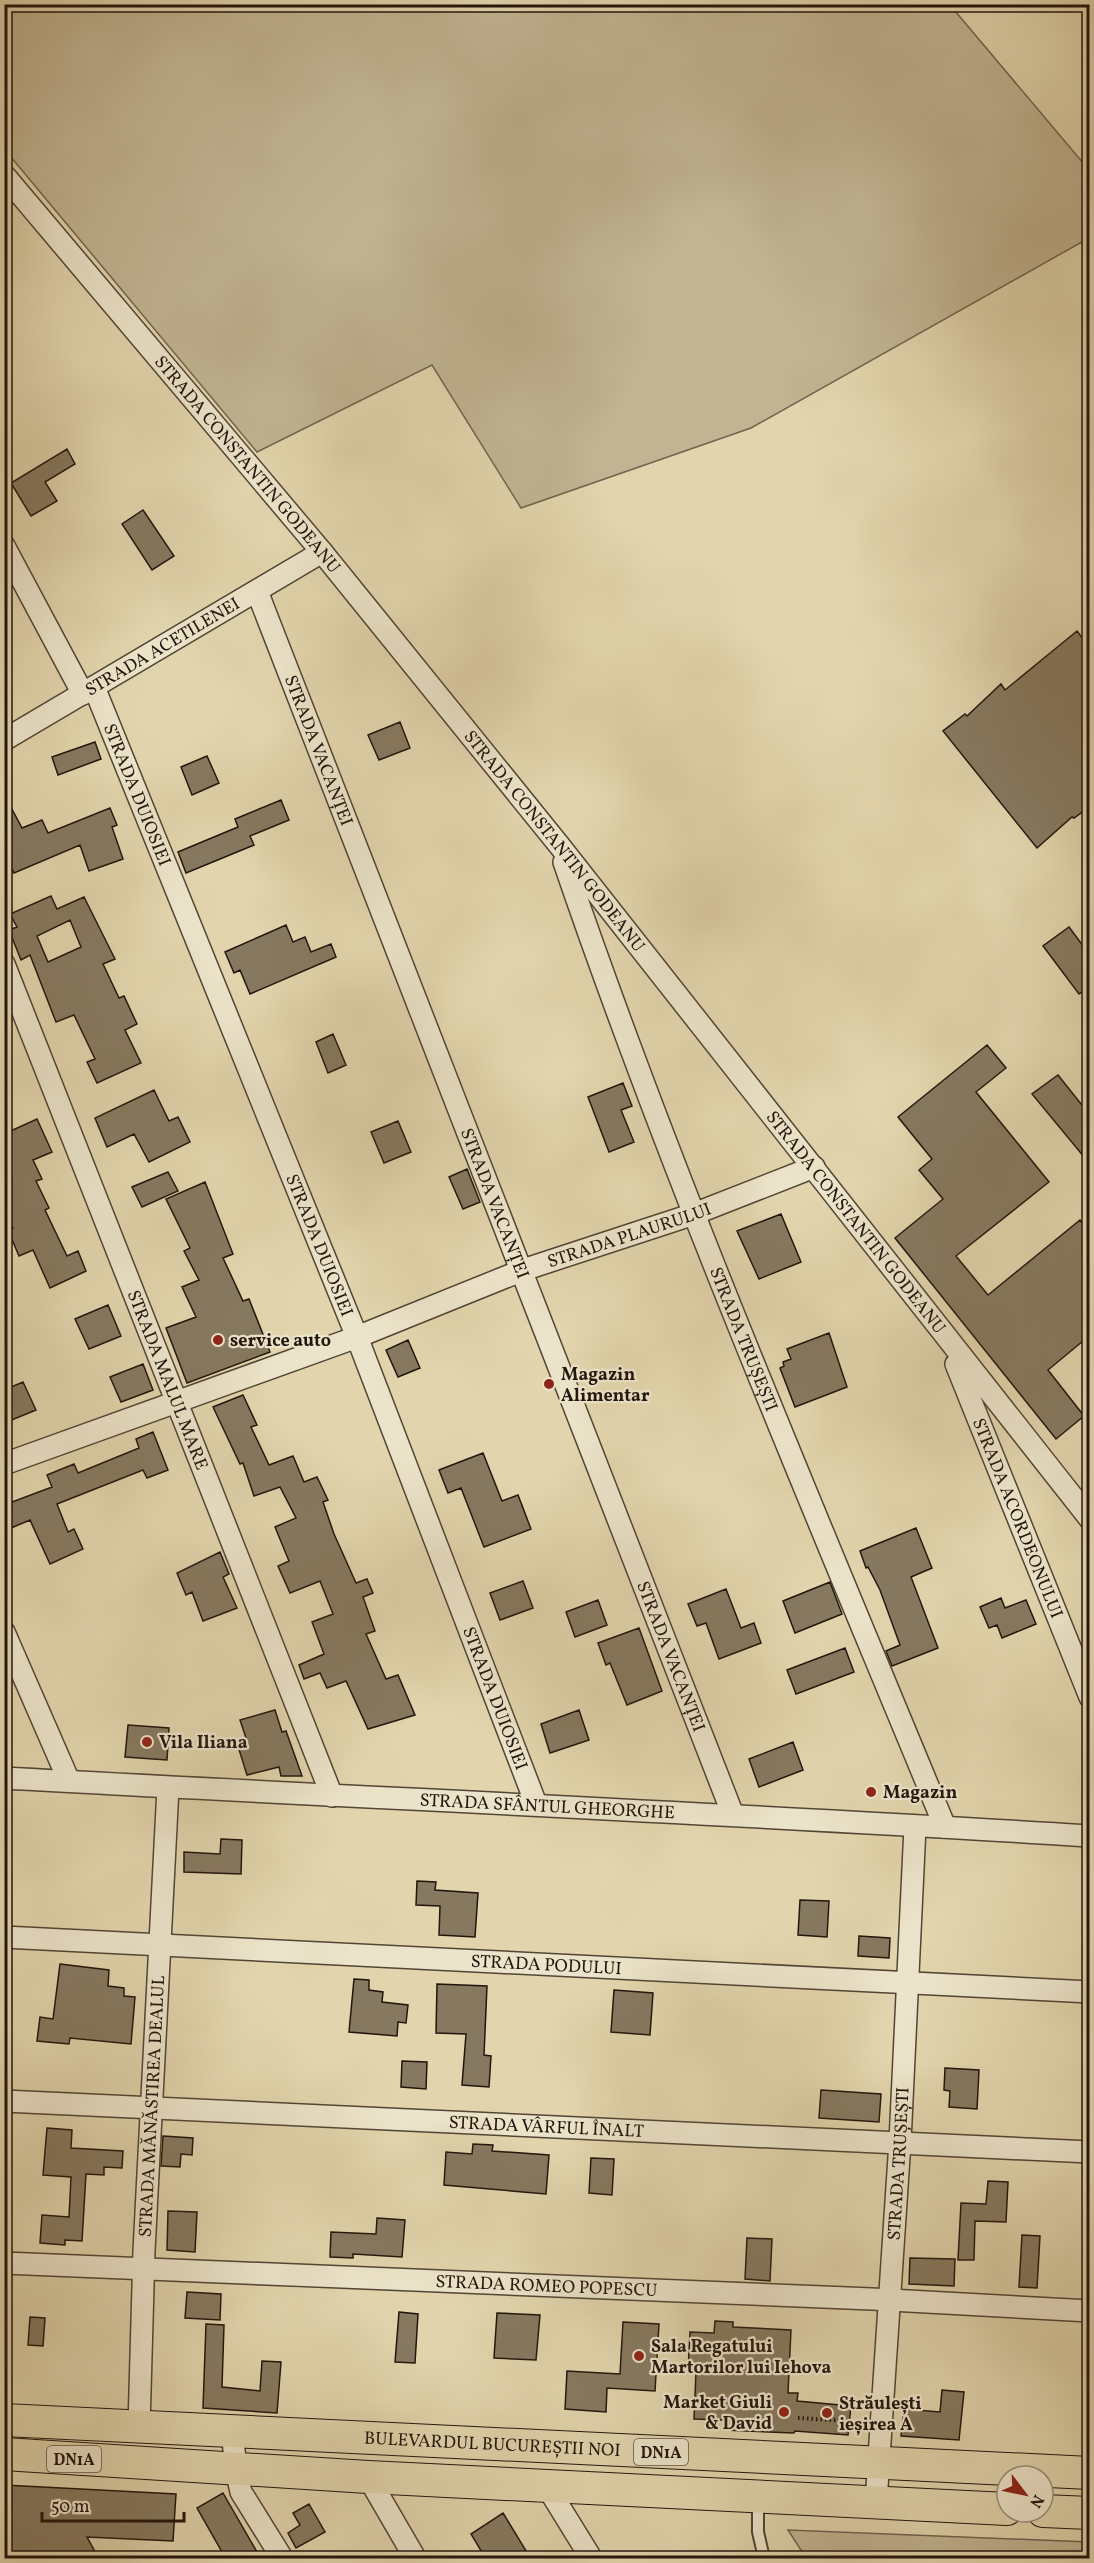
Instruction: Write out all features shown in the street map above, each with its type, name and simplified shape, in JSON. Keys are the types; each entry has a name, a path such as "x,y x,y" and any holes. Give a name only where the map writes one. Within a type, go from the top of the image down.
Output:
{"main road":[{"name":"BULEVARDUL BUCUREȘTII NOI","path":"4,2420 1089,2472"},
{"name":"DN1A","path":"4,2454 368,2477 995,2508"},
{"path":"1055,2512 1089,2513"}],"street":[{"name":"STRADA CONSTANTIN GODEANU","path":"4,175 322,552 559,845 1089,1519"},
{"name":"STRADA DUIOSIEI","path":"4,546 89,690 357,1337 536,1804"},
{"name":"STRADA ACETILENEI","path":"4,740 322,552"},
{"name":"STRADA VACANȚEI","path":"257,591 523,1270 733,1815"},
{"name":"STRADA TRUȘEȘTI","path":"559,845 593,945 694,1214 945,1827"},
{"name":"STRADA MALUL MARE","path":"4,963 332,1796"},
{"name":"STRADA PLAURULUI","path":"4,1464 357,1337 523,1270 694,1214 814,1167"},
{"name":"STRADA ACORDEONULUI","path":"946,1340 1089,1697"},
{"path":"4,1632 69,1782"},
{"name":"STRADA SFÂNTUL GHEORGHE","path":"4,1778 168,1788 536,1804 1089,1836"},
{"name":"STRADA MĂNĂSTIREA DEALUL","path":"139,2426 144,2268 168,1788"},
{"name":"STRADA TRUȘEȘTI","path":"876,2502 900,2142 915,1827"},
{"name":"STRADA PODULUI","path":"4,1937 1089,1992"},
{"name":"STRADA VÂRFUL ÎNALT","path":"4,2101 1089,2152"},
{"name":"STRADA ROMEO POPESCU","path":"4,2263 890,2300 1089,2311"},
{"path":"232,2431 241,2492 282,2559"},
{"path":"368,2477 415,2559"},
{"path":"546,2485 591,2559"}],"lane":[{"path":"758,2496 758,2532 764,2559"}],"path":[{"path":"798,2418 849,2421"}],"shaded area":[{"path":"4,5 950,5 1089,170 1089,238 751,428 521,508 432,365 257,452 5,150"},
{"path":"788,2530 1089,2542 1089,2558 806,2558"}],"building":[{"path":"67,449 75,464 45,482 57,501 31,516 11,483"},
{"path":"143,510 174,556 152,570 122,524"},
{"path":"1077,631 1089,647 1089,807 1074,818 1072,817 1037,848 943,731 965,714 967,716 1001,684 1005,690"},
{"path":"400,722 410,748 379,760 368,735"},
{"path":"95,742 101,759 58,775 52,757"},
{"path":"207,756 219,783 192,795 181,767"},
{"path":"4,794 22,828 42,820 48,833 110,808 117,825 112,827 123,859 89,871 80,845 14,873 4,851"},
{"path":"281,800 289,820 250,836 254,845 186,873 178,852 238,827 235,819"},
{"path":"51,896 57,909 84,897 115,959 103,964 119,998 124,996 137,1024 125,1030 141,1063 97,1083 87,1062 95,1059 74,1015 56,1022 30,955 21,960 9,930 17,927 10,914","holes":["70,920 81,947 48,962 37,936"]},
{"path":"286,925 293,942 305,937 311,952 331,944 336,957 250,994 240,970 234,973 225,952"},
{"path":"1069,927 1089,954 1089,987 1079,994 1043,946"},
{"path":"333,1034 346,1065 328,1073 316,1042"},
{"path":"987,1045 1006,1068 976,1092 1049,1182 956,1256 988,1295 1080,1220 1089,1231 1089,1336 1048,1370 1084,1416 1056,1439 895,1238 943,1199 919,1170 932,1159 898,1117"},
{"path":"1058,1075 1089,1114 1089,1163 1032,1094"},
{"path":"623,1083 632,1106 621,1110 634,1142 609,1152 588,1097"},
{"path":"154,1090 169,1121 178,1117 190,1142 149,1162 134,1134 107,1147 95,1118"},
{"path":"37,1119 52,1152 33,1160 42,1179 36,1181 49,1208 45,1210 67,1256 78,1251 86,1271 50,1288 33,1250 19,1256 8,1230 13,1228 4,1209 4,1134"},
{"path":"398,1121 411,1152 384,1163 371,1132"},
{"path":"467,1169 480,1202 463,1209 449,1177"},
{"path":"168,1172 178,1191 142,1207 132,1187"},
{"path":"205,1182 233,1254 223,1258 243,1301 249,1299 270,1352 187,1383 166,1328 196,1317 182,1287 199,1280 184,1251 190,1248 166,1199"},
{"path":"781,1214 801,1262 759,1279 737,1231"},
{"path":"108,1305 121,1336 89,1349 75,1319"},
{"path":"829,1333 847,1387 795,1407 780,1368 784,1366 783,1362 791,1359 787,1349"},
{"path":"408,1340 420,1368 398,1377 386,1350"},
{"path":"143,1364 153,1390 121,1402 110,1377"},
{"path":"23,1382 36,1410 9,1421 4,1411 4,1390"},
{"path":"243,1395 257,1425 251,1427 269,1465 293,1456 304,1482 317,1477 328,1500 323,1502 334,1534 356,1583 367,1579 373,1593 363,1597 375,1631 366,1634 386,1679 398,1675 415,1715 368,1729 346,1681 327,1688 320,1673 304,1679 299,1665 324,1654 312,1622 333,1614 320,1581 290,1593 278,1566 289,1561 275,1527 296,1518 280,1487 254,1496 243,1463 240,1464 213,1407"},
{"path":"153,1432 168,1470 147,1478 143,1470 57,1504 68,1532 74,1529 83,1549 50,1564 30,1520 4,1531 4,1505 52,1487 47,1475 74,1464 78,1473 139,1448 136,1439"},
{"path":"483,1453 502,1501 518,1495 531,1529 484,1547 461,1488 448,1493 439,1470"},
{"path":"916,1528 932,1568 911,1577 938,1648 892,1666 886,1651 900,1645 880,1590 868,1567 866,1568 860,1551"},
{"path":"220,1552 229,1574 223,1577 237,1608 203,1621 192,1592 186,1595 177,1573"},
{"path":"523,1581 533,1608 500,1620 490,1593"},
{"path":"830,1582 842,1614 795,1633 783,1601"},
{"path":"726,1589 741,1628 754,1623 761,1643 719,1659 706,1623 697,1626 688,1604"},
{"path":"1001,1598 1005,1608 1026,1600 1036,1624 1002,1638 997,1625 989,1628 980,1607"},
{"path":"598,1600 607,1625 575,1637 566,1612"},
{"path":"639,1628 662,1691 627,1705 610,1663 606,1665 598,1643"},
{"path":"845,1648 854,1672 796,1694 787,1670"},
{"path":"275,1710 282,1732 286,1731 302,1776 281,1776 279,1767 247,1775 237,1743 247,1741 240,1720"},
{"path":"579,1710 589,1740 550,1753 541,1724"},
{"name":"Vila Iliana","path":"128,1725 169,1728 167,1760 125,1757"},
{"path":"793,1742 803,1770 759,1787 749,1759"},
{"path":"221,1839 242,1840 241,1874 184,1872 184,1852 220,1854"},
{"path":"417,1881 436,1882 435,1890 478,1893 475,1937 439,1935 440,1906 416,1905"},
{"path":"800,1900 829,1901 827,1937 798,1935"},
{"path":"859,1936 890,1938 889,1958 858,1956"},
{"path":"60,1964 109,1970 108,1986 124,1988 124,1996 135,1997 131,2044 70,2038 69,2044 37,2041 40,2017 53,2019"},
{"path":"354,1979 369,1980 369,1990 383,1992 382,2002 408,2005 406,2023 398,2022 397,2036 349,2032"},
{"path":"437,1984 487,1986 484,2055 491,2056 489,2087 462,2085 466,2034 436,2033"},
{"path":"614,1990 653,1993 650,2035 611,2032"},
{"path":"402,2061 427,2062 426,2089 401,2087"},
{"path":"945,2068 979,2070 977,2109 949,2107 950,2091 944,2090"},
{"path":"821,2090 881,2094 879,2122 819,2118"},
{"path":"47,2128 72,2130 71,2148 123,2151 122,2168 104,2167 104,2175 86,2174 82,2241 65,2240 65,2245 40,2243 42,2215 69,2217 71,2177 43,2175"},
{"path":"163,2136 193,2138 192,2155 181,2154 180,2167 161,2166"},
{"path":"473,2144 493,2145 492,2151 549,2155 546,2194 444,2185 446,2152 472,2154"},
{"path":"591,2158 614,2159 612,2195 589,2193"},
{"path":"988,2181 1008,2182 1006,2222 975,2221 974,2260 958,2260 961,2203 986,2204"},
{"path":"168,2211 197,2212 195,2252 167,2250"},
{"path":"377,2218 405,2220 402,2257 353,2254 353,2258 330,2257 331,2232 376,2234"},
{"path":"1022,2235 1040,2236 1037,2288 1019,2287"},
{"path":"747,2238 772,2239 770,2281 745,2279"},
{"path":"910,2258 955,2259 954,2286 909,2284"},
{"path":"187,2292 221,2294 220,2320 185,2318"},
{"path":"399,2312 418,2314 415,2363 395,2362"},
{"path":"497,2313 540,2315 536,2360 494,2358"},
{"path":"30,2317 45,2318 43,2346 28,2345"},
{"path":"715,2321 733,2322 733,2327 791,2330 788,2393 798,2393 797,2401 851,2406 848,2435 795,2431 794,2433 724,2430 725,2420 694,2419 696,2372 688,2371 690,2332 714,2333"},
{"path":"623,2322 659,2324 655,2391 607,2388 606,2412 565,2409 567,2371 620,2374"},
{"path":"206,2324 224,2325 222,2387 260,2391 262,2361 281,2362 277,2413 203,2408"},
{"path":"942,2390 964,2392 959,2440 901,2436 904,2409 940,2412"},
{"path":"4,2485 176,2494 173,2541 87,2537 99,2559 4,2559"},
{"path":"223,2493 261,2559 226,2559 197,2508"},
{"path":"309,2504 325,2532 296,2548 288,2533 300,2525 293,2513"},
{"path":"503,2513 531,2559 486,2559 471,2534"}],"place":[{"name":"service auto","path":"218,1340"},
{"name":"Magazin Alimentar","path":"549,1384"},
{"name":"Vila Iliana","path":"147,1742"},
{"name":"Magazin","path":"871,1792"},
{"name":"Sala Regatului Martorilor lui Iehova","path":"639,2356"},
{"name":"Market Giuli & David","path":"784,2412"},
{"name":"Străulești ieșirea A","path":"827,2413"}]}
